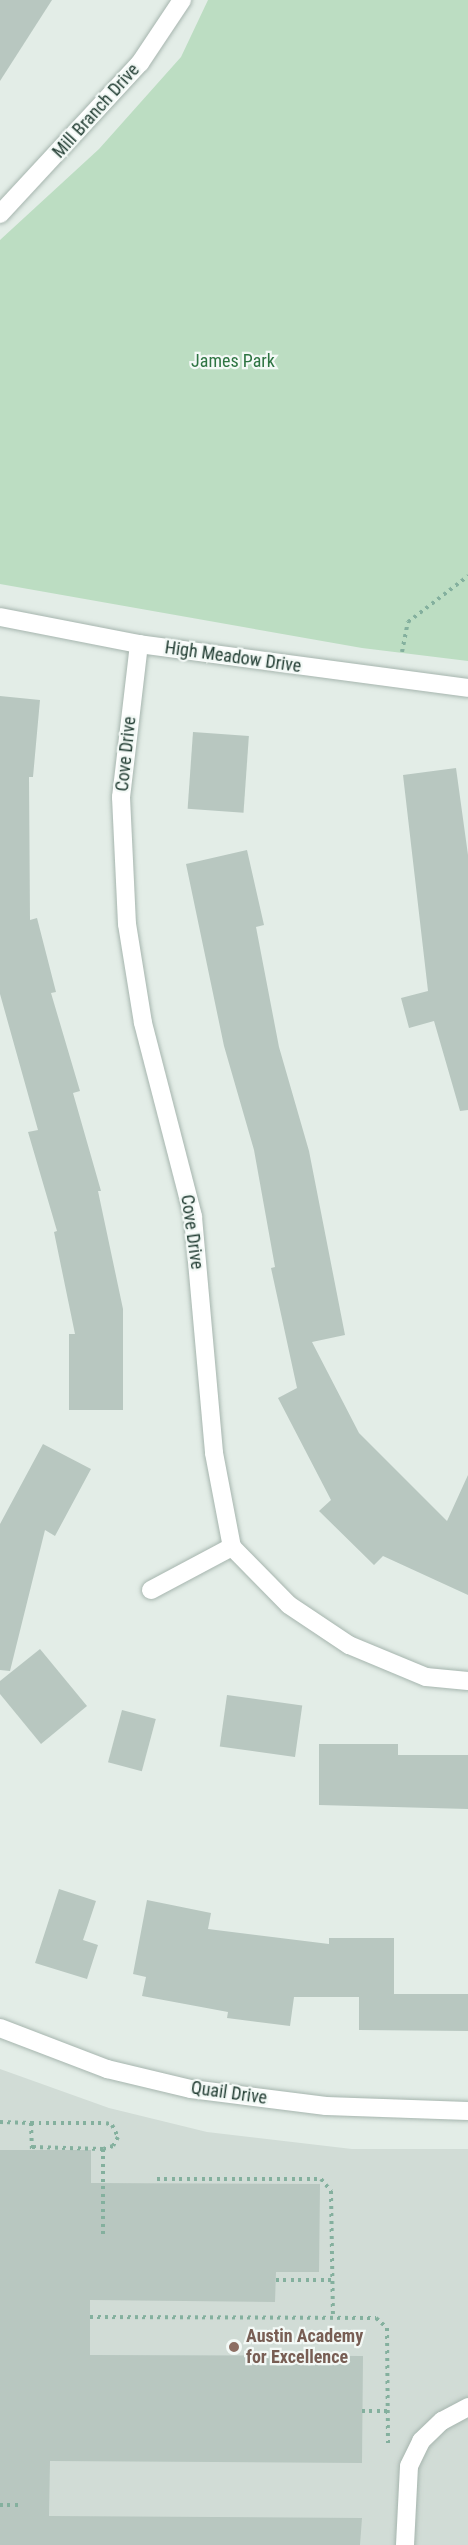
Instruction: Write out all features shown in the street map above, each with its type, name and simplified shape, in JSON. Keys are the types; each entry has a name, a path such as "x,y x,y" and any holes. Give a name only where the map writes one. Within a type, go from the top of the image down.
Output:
{"street":[{"name":"Mill Branch Drive","path":"0,214 140,63 182,0"},
{"name":"High Meadow Drive","path":"0,617 139,644 468,688"},
{"name":"Cove Drive","path":"139,644 121,797 127,924 143,1023 193,1217 214,1453 232,1546"},
{"path":"151,1590 232,1546 289,1605 349,1646 426,1677 468,1681"},
{"name":"Quail Drive","path":"0,2028 107,2069 191,2089 326,2106 468,2111"},
{"path":"405,2545 409,2466 428,2434 442,2421 468,2407"}],"path":[{"path":"400,680 403,633 408,622 468,576"},
{"path":"0,2122 112,2125 116,2141 103,2149 32,2149 31,2123"},
{"path":"103,2149 103,2237"},
{"path":"157,2179 321,2179 331,2191 333,2318"},
{"path":"276,2280 332,2280"},
{"path":"90,2317 333,2318 384,2321 389,2454"},
{"path":"362,2411 388,2411"},
{"path":"0,2505 18,2505"}],"shaded area":[{"name":"Austin Academy for Excellence","path":"0,2069 109,2108 207,2132 352,2149 468,2149 468,2545 0,2545"}],"green space":[{"name":"James Park","path":"208,0 468,0 468,661 362,648 0,584 0,240 99,149 181,57"}],"building":[{"path":"0,0 52,0 0,81"},
{"path":"0,696 40,700 33,777 29,777 30,920 37,918 56,992 51,993 80,1091 73,1093 101,1191 98,1191 123,1309 123,1410 69,1410 69,1334 75,1334 54,1232 57,1231 28,1132 38,1130 0,994"},
{"path":"193,732 249,736 243,813 188,809"},
{"path":"456,768 468,855 468,1110 460,1111 434,1021 409,1028 401,998 428,991 403,775"},
{"path":"247,850 264,925 256,927 279,1047 309,1151 345,1335 312,1342 359,1433 447,1521 468,1475 468,1595 383,1556 374,1565 319,1511 331,1500 278,1398 297,1388 271,1268 275,1267 254,1150 224,1046 186,864"},
{"path":"43,1444 91,1469 55,1536 45,1530 10,1671 0,1670 0,1524"},
{"path":"40,1649 87,1706 41,1744 0,1694 0,1681"},
{"path":"227,1695 302,1706 295,1757 220,1746"},
{"path":"122,1710 156,1719 142,1771 108,1762"},
{"path":"319,1744 398,1744 398,1755 468,1755 468,1809 319,1805"},
{"path":"59,1889 96,1901 83,1940 98,1945 87,1979 35,1963"},
{"path":"147,1900 211,1913 208,1929 329,1944 329,1938 394,1938 394,1994 468,1994 468,2031 359,2030 359,1997 294,1997 290,2026 227,2018 228,2012 142,1996 146,1977 133,1974"},
{"path":"0,2150 91,2150 91,2183 320,2184 319,2272 276,2272 275,2302 90,2300 90,2355 363,2356 362,2463 50,2461 49,2516 362,2518 360,2545 0,2545"}],"place":[{"name":"Austin Academy for Excellence","path":"234,2347"}]}
